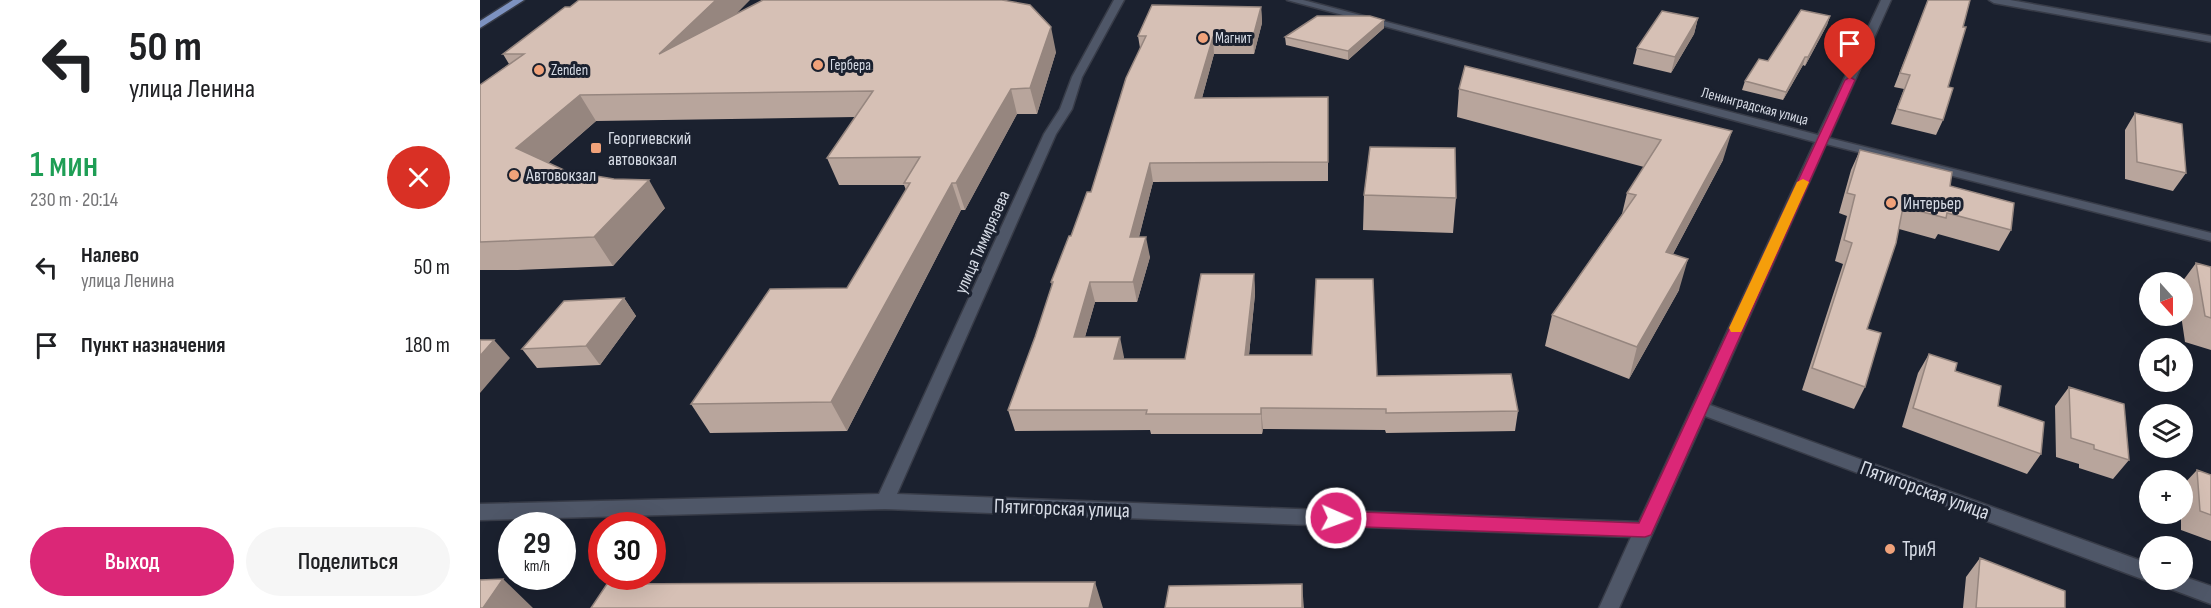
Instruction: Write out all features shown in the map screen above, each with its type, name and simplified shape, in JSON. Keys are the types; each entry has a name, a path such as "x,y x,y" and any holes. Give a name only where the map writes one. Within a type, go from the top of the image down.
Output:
{"main road":[{"path":"480,25 519,0"}],"street":[{"name":"улица Тимирязева","path":"885,501 1050,134 1066,109 1077,77 1119,0"},
{"name":"Ленинградская улица","path":"1292,0 1823,140 2211,237"},
{"path":"1609,608 1886,0"},
{"path":"1994,0 2211,39"},
{"name":"Пятигорская улица","path":"1700,408 2139,569"},
{"name":"Пятигорская улица","path":"480,512 885,501 1645,530"},
{"path":"2193,588 2211,595"}],"building":[{"path":"579,0 716,0 659,54 763,0 1002,0 1030,5 1051,27 1030,88 1011,89 956,183 952,183 831,402 691,404 770,289 847,288 910,183 904,183 920,157 827,158 873,91 580,95 516,148 566,171 614,179 649,180 594,237 480,242 480,85 524,54 503,54 565,7 570,7"},
{"path":"1928,0 1970,0 1963,27 1966,27 1948,87 1953,88 1943,120 1897,109 1910,75 1900,73"},
{"path":"1152,5 1261,7 1253,37 1213,37 1195,98 1328,97 1328,162 1150,163 1130,237 1146,237 1133,282 1090,282 1074,337 1120,337 1114,359 1185,359 1201,274 1254,274 1245,355 1312,355 1316,279 1373,279 1377,376 1511,374 1518,411 1386,413 1386,409 1261,408 1261,414 1146,414 1147,410 1008,410 1035,337 1053,282 1051,282 1087,192 1091,192 1126,78 1146,36 1138,36"},
{"path":"1801,10 1830,16 1786,92 1745,81 1759,59 1768,61"},
{"path":"1662,11 1698,18 1675,57 1637,48"},
{"path":"1317,16 1370,16 1384,20 1348,51 1285,37"},
{"path":"1465,66 1732,131 1666,252 1688,259 1637,347 1552,315 1636,195 1627,193 1661,140 1459,89"},
{"path":"2135,113 2182,124 2186,173 2137,162"},
{"path":"1370,147 1455,148 1456,198 1364,195"},
{"path":"1860,150 1952,172 1950,186 2014,203 2011,230 1947,213 1946,218 1903,207 1896,243 1867,329 1881,333 1865,387 1812,368 1852,243 1844,240 1855,195 1847,193"},
{"path":"2196,263 2211,267 2211,318 2205,316"},
{"path":"624,298 586,346 522,349 564,301"},
{"path":"480,340 494,340 480,356"},
{"path":"1929,354 1957,363 1955,371 2001,386 1998,406 2044,422 2041,454 1913,408"},
{"path":"2069,387 2124,404 2129,460 2094,449 2094,445 2071,438"},
{"path":"2197,470 2211,475 2211,515 2200,511"},
{"path":"1980,558 2065,591 2065,608 1976,608"},
{"path":"498,579 498,586 483,608 480,608 480,580"},
{"path":"1095,582 1089,608 591,608 603,590 666,590 666,584"},
{"path":"1302,584 1302,608 1165,608 1169,586"}],"slow traffic":[{"path":"1736,328 1803,182"}],"place":[{"name":"Магнит","path":"1203,38"},
{"name":"Гербера","path":"818,65"},
{"name":"Zenden","path":"539,70"},
{"name":"Георгиевский автовокзал","path":"596,148"},
{"name":"Автовокзал","path":"514,175"},
{"name":"Интерьер","path":"1891,203"},
{"name":"ТриЯ","path":"1890,549"}],"route":[{"path":"1336,518 1645,530 1850,80"}]}
